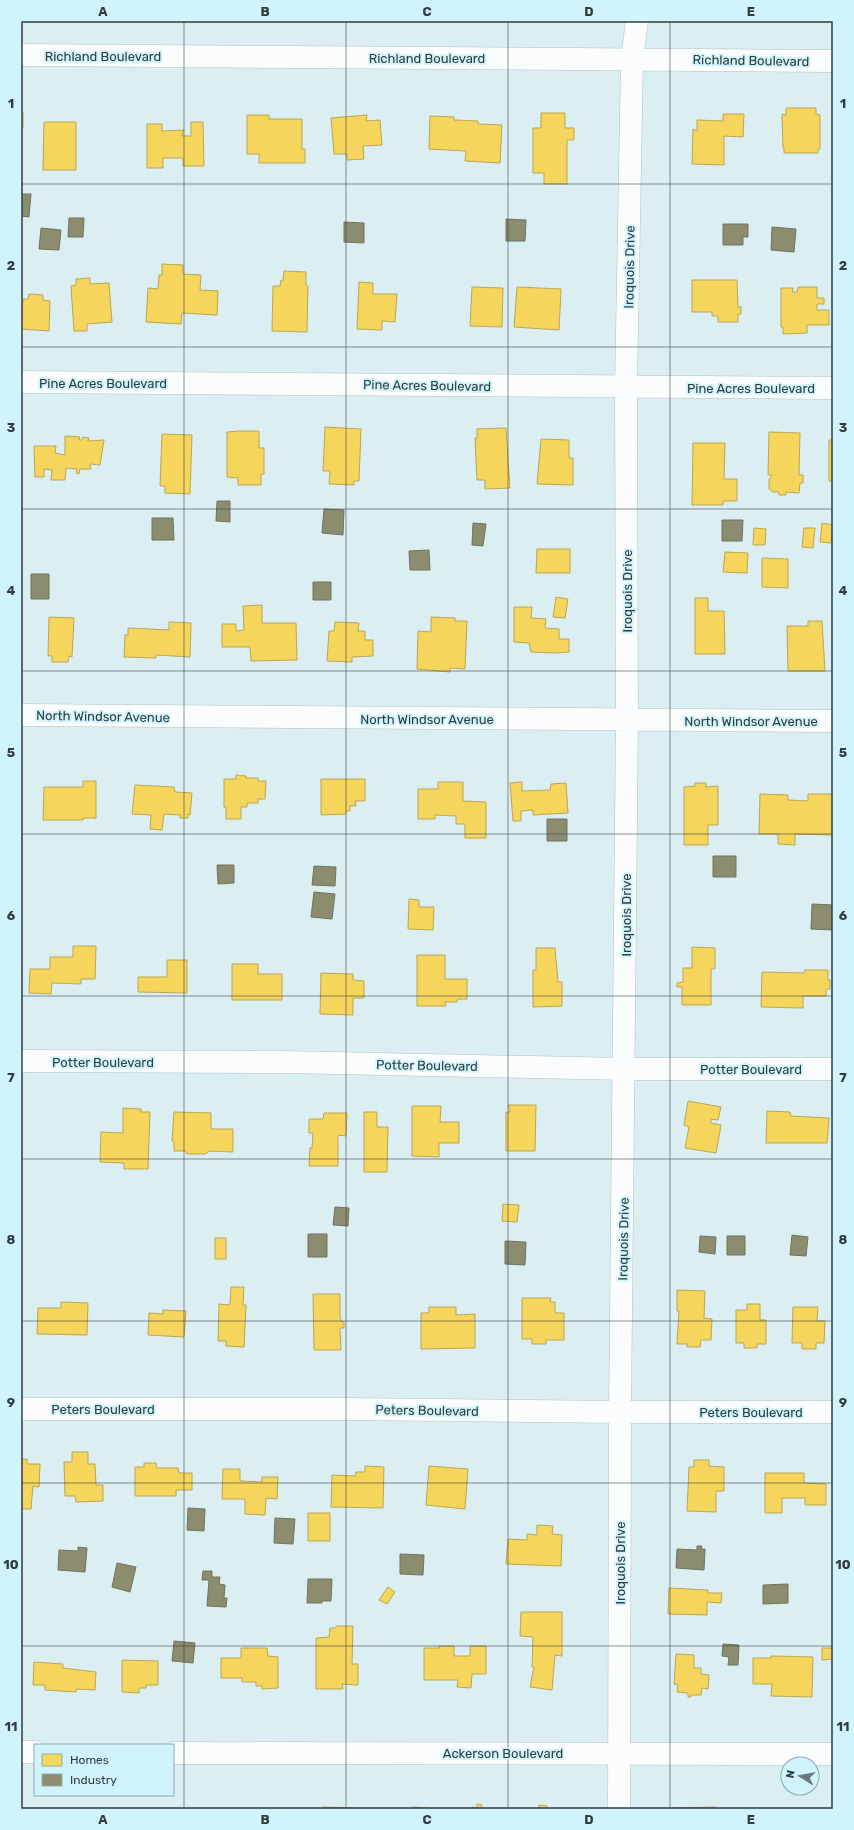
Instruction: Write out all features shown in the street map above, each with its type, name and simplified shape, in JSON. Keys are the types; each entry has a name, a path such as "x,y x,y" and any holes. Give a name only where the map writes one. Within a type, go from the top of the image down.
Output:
{"street":[{"name":"Iroquois Drive","path":"619,1809 620,1412 628,720 626,388 632,59 637,21"},
{"name":"Richland Boulevard","path":"21,55 833,61"},
{"name":"Pine Acres Boulevard","path":"21,382 626,388 833,388"},
{"name":"North Windsor Avenue","path":"21,715 833,721"},
{"name":"Potter Boulevard","path":"21,1061 285,1062 625,1069 833,1069"},
{"name":"Peters Boulevard","path":"21,1409 355,1409 620,1412 833,1412"},
{"path":"21,1752 34,1752"},
{"name":"Ackerson Boulevard","path":"174,1753 833,1754"}],"building: Homes":[{"path":"786,108 816,108 816,114 820,115 820,149 818,149 818,153 784,153 782,114 786,115"},
{"path":"21,112 23,112 23,128 21,128"},
{"path":"541,113 565,113 565,128 574,128 574,140 567,140 567,184 544,184 544,173 533,173 533,128 541,128"},
{"path":"723,114 744,114 743,137 724,136 724,165 692,164 693,129 697,131 697,120 723,121"},
{"path":"247,115 269,115 269,119 302,119 302,149 305,149 305,163 259,163 259,154 247,154"},
{"path":"367,115 366,121 380,120 382,145 363,146 364,159 347,160 347,154 334,154 331,118"},
{"path":"430,116 454,117 454,120 478,121 478,124 502,125 500,163 465,161 466,151 429,149"},
{"path":"44,122 76,122 76,170 43,170"},
{"path":"191,122 203,122 204,166 183,166 183,158 163,158 163,168 147,168 147,124 162,124 162,131 184,130 182,136 191,136"},
{"path":"162,264 183,265 183,274 201,275 200,290 218,291 217,315 182,313 181,324 146,322 148,288 158,289 159,275 162,275"},
{"path":"284,271 306,272 306,285 308,286 307,332 272,331 273,286 280,286 281,280 283,281"},
{"path":"90,278 90,284 109,283 112,322 87,324 87,331 74,331 71,286 76,285 76,279"},
{"path":"692,280 737,280 738,307 741,307 741,314 738,314 738,322 718,322 718,316 712,316 712,312 692,312"},
{"path":"359,282 373,283 373,294 397,294 395,322 382,321 382,330 357,329"},
{"path":"472,287 503,288 502,327 470,326"},
{"path":"517,287 561,289 559,330 514,327"},
{"path":"798,287 817,287 817,298 824,298 824,304 817,304 817,310 829,310 829,325 807,325 807,333 783,334 783,327 781,327 781,288 793,288 792,292 797,292"},
{"path":"29,294 43,295 43,300 50,301 49,331 21,329 23,299 28,299"},
{"path":"325,427 361,429 359,481 354,481 354,485 329,484 330,471 323,471"},
{"path":"506,428 510,488 485,489 485,480 477,480 475,438 477,438 477,429"},
{"path":"259,431 259,448 264,448 264,474 261,474 261,485 238,485 238,478 227,477 227,432"},
{"path":"769,432 800,433 799,475 803,475 803,483 800,483 799,493 786,492 786,495 779,495 779,492 773,492 769,489 769,479 772,475 768,475"},
{"path":"162,434 192,435 190,494 165,493 165,486 160,486"},
{"path":"65,436 80,437 79,440 82,440 83,437 89,438 88,441 104,440 100,465 90,464 91,469 80,469 79,474 76,473 77,469 66,468 65,480 51,480 52,470 44,469 44,477 35,477 34,446 56,446 55,453 65,455"},
{"path":"541,439 569,440 569,458 573,458 573,485 537,484"},
{"path":"829,440 833,440 833,481 829,481"},
{"path":"693,443 725,443 724,479 737,479 737,501 723,501 723,505 692,505"},
{"path":"822,523 833,525 831,543 820,542"},
{"path":"754,528 766,529 765,545 753,545"},
{"path":"804,528 815,528 813,548 802,547"},
{"path":"537,549 570,549 570,573 536,573"},
{"path":"725,552 748,553 747,573 723,572"},
{"path":"762,558 788,559 788,588 762,587"},
{"path":"556,597 568,599 565,618 553,617"},
{"path":"695,598 708,598 708,611 724,611 725,654 695,654"},
{"path":"262,605 262,623 296,623 297,660 251,661 250,647 222,647 222,624 236,624 236,631 244,630 243,606"},
{"path":"514,607 532,607 531,618 546,619 545,628 559,629 559,639 569,639 569,652 531,652 529,643 514,642"},
{"path":"49,617 74,618 72,657 69,656 68,662 52,662 52,656 48,656"},
{"path":"431,617 455,618 455,621 467,621 465,669 450,668 450,672 417,669 418,631 431,632"},
{"path":"808,621 822,621 825,671 788,671 787,626 808,626"},
{"path":"169,622 191,623 190,657 156,655 156,658 124,657 125,635 128,635 128,628 169,630"},
{"path":"335,622 359,623 358,631 365,631 365,640 373,640 373,656 352,657 352,662 327,661 329,631 334,631"},
{"path":"236,775 246,776 246,778 258,778 258,781 266,781 265,799 258,799 258,803 247,803 247,807 241,807 241,819 226,819 226,807 224,807 224,779 236,779"},
{"path":"321,779 365,779 365,801 355,801 356,806 350,806 350,811 346,811 346,814 321,815"},
{"path":"83,781 96,781 96,818 83,818 83,820 43,820 44,787 83,787"},
{"path":"438,782 463,782 463,801 486,802 486,838 465,838 465,824 456,824 456,816 435,815 435,819 418,819 418,789 438,789"},
{"path":"522,782 522,791 550,790 551,784 566,783 568,813 533,815 533,810 521,811 521,821 513,821 510,783"},
{"path":"695,783 706,783 706,787 718,786 718,825 708,825 708,845 684,845 684,787 695,786"},
{"path":"135,785 174,787 175,792 192,793 190,815 188,814 188,818 180,818 180,815 164,814 162,830 150,829 151,815 132,814"},
{"path":"760,794 788,795 788,800 808,801 808,794 833,794 833,835 795,834 795,845 778,844 778,834 759,834"},
{"path":"409,899 419,900 419,907 434,907 433,930 408,929"},
{"path":"73,946 96,946 95,979 81,979 81,984 52,983 51,994 29,993 30,969 50,969 50,957 73,957"},
{"path":"692,947 715,948 715,969 711,969 711,1005 682,1005 682,987 677,987 677,983 683,982 683,968 692,968"},
{"path":"536,948 555,948 558,982 562,982 562,1006 533,1007 533,970 536,970"},
{"path":"417,955 445,955 445,979 467,979 467,999 458,999 457,1002 445,1002 446,1006 417,1006"},
{"path":"167,960 187,960 187,993 138,992 138,977 167,977"},
{"path":"232,964 258,964 258,974 282,974 282,1000 232,1000"},
{"path":"805,970 828,970 830,989 826,989 826,996 803,996 803,1008 761,1007 762,972 804,973"},
{"path":"321,973 353,974 353,980 364,981 364,998 353,998 353,1015 320,1014"},
{"path":"688,1101 721,1107 718,1120 711,1119 711,1123 721,1125 716,1153 685,1148 689,1127 684,1125"},
{"path":"508,1105 536,1105 535,1151 506,1151 506,1112 510,1112"},
{"path":"412,1106 441,1106 440,1122 459,1122 459,1143 439,1143 439,1157 412,1156"},
{"path":"123,1108 141,1109 141,1112 150,1112 148,1169 124,1169 124,1163 100,1162 101,1132 123,1133"},
{"path":"767,1111 790,1112 791,1116 829,1118 827,1143 766,1143"},
{"path":"174,1112 211,1113 211,1129 233,1129 233,1152 209,1151 206,1154 187,1154 185,1151 174,1151 174,1142 172,1141"},
{"path":"364,1112 377,1112 377,1127 388,1127 387,1172 364,1172"},
{"path":"324,1113 347,1113 346,1136 338,1135 338,1166 309,1166 313,1133 309,1133 309,1119 323,1119"},
{"path":"503,1204 519,1205 517,1222 502,1221"},
{"path":"215,1238 226,1238 226,1259 215,1259"},
{"path":"231,1287 244,1287 243,1305 246,1305 244,1347 226,1346 226,1341 218,1341 219,1304 230,1305"},
{"path":"677,1290 705,1291 704,1318 712,1319 711,1340 701,1340 700,1347 687,1347 687,1344 677,1344 679,1311 677,1311"},
{"path":"313,1294 340,1294 340,1316 341,1321 344,1322 344,1328 340,1328 341,1350 314,1350"},
{"path":"522,1298 551,1298 550,1302 555,1302 555,1313 564,1313 564,1340 546,1340 546,1344 532,1344 532,1339 522,1339"},
{"path":"61,1302 88,1303 87,1335 37,1334 38,1308 61,1308"},
{"path":"747,1304 760,1304 760,1320 766,1320 766,1344 757,1344 757,1348 744,1348 744,1343 736,1343 736,1310 747,1310"},
{"path":"429,1307 456,1307 456,1315 475,1314 475,1348 421,1349 421,1313 429,1313"},
{"path":"793,1307 818,1307 817,1321 825,1321 824,1343 816,1343 816,1349 802,1349 802,1343 792,1343"},
{"path":"163,1310 186,1311 184,1337 148,1335 149,1313 163,1314"},
{"path":"72,1452 88,1452 88,1464 95,1464 96,1485 103,1485 103,1501 76,1502 75,1496 65,1496 64,1462 72,1462"},
{"path":"21,1459 27,1459 27,1464 40,1464 39,1487 33,1486 31,1509 21,1509"},
{"path":"694,1460 709,1460 709,1466 724,1467 724,1491 716,1491 716,1512 687,1511 689,1467 694,1467"},
{"path":"144,1463 156,1463 157,1468 178,1468 179,1473 192,1473 192,1490 176,1490 176,1496 135,1496 135,1467 144,1467"},
{"path":"365,1466 384,1467 383,1508 331,1507 332,1475 355,1476 356,1472 365,1472"},
{"path":"429,1466 468,1469 465,1509 426,1505"},
{"path":"223,1469 240,1469 240,1481 262,1482 262,1477 278,1477 277,1499 266,1498 265,1515 245,1514 245,1499 222,1499"},
{"path":"765,1473 804,1473 804,1483 826,1484 826,1505 805,1505 805,1498 782,1498 782,1513 765,1513"},
{"path":"308,1513 330,1513 330,1541 308,1541"},
{"path":"537,1525 553,1526 552,1534 562,1535 561,1566 506,1564 508,1539 527,1540 527,1534 537,1535"},
{"path":"388,1587 395,1592 387,1604 379,1600"},
{"path":"669,1588 708,1590 708,1593 722,1593 721,1603 707,1602 707,1615 668,1614"},
{"path":"521,1612 562,1612 562,1656 555,1655 552,1690 530,1687 534,1667 532,1667 533,1637 520,1636"},
{"path":"337,1626 353,1626 352,1664 358,1664 358,1685 342,1684 343,1689 316,1689 316,1638 329,1637 330,1628 335,1628"},
{"path":"439,1646 454,1646 454,1656 470,1656 470,1646 486,1646 486,1674 472,1674 471,1688 457,1687 458,1680 424,1680 424,1648 439,1648"},
{"path":"241,1648 267,1648 268,1656 278,1657 278,1688 262,1689 262,1686 256,1686 256,1682 242,1682 242,1678 221,1678 221,1658 241,1658"},
{"path":"822,1648 833,1648 833,1659 822,1660"},
{"path":"676,1654 694,1655 694,1668 701,1668 701,1674 709,1675 708,1689 702,1688 701,1695 691,1695 691,1697 688,1697 688,1693 677,1692 678,1685 674,1684"},
{"path":"771,1656 813,1657 812,1697 771,1696 772,1684 753,1684 753,1658 771,1658"},
{"path":"122,1660 158,1661 158,1685 146,1685 146,1688 139,1688 139,1693 122,1692"},
{"path":"34,1662 63,1664 63,1668 96,1672 95,1690 76,1689 76,1692 45,1690 45,1685 33,1685"},
{"path":"477,1804 482,1805 481,1808 484,1809 471,1809 472,1807 477,1808"},
{"path":"539,1805 547,1806 547,1809 539,1809"},
{"path":"323,1807 355,1808 355,1809 323,1809"},
{"path":"413,1807 428,1808 428,1809 413,1809"},
{"path":"715,1807 715,1809 673,1808"}],"building: Industry":[{"path":"21,194 31,194 29,217 21,216"},
{"path":"69,218 84,218 83,237 68,237"},
{"path":"506,219 526,220 525,241 506,241"},
{"path":"344,222 364,223 364,243 344,242"},
{"path":"723,224 748,224 748,237 743,237 743,245 723,245"},
{"path":"772,227 796,229 794,252 771,250"},
{"path":"41,228 61,230 59,250 39,249"},
{"path":"217,501 230,501 230,522 216,521"},
{"path":"324,509 344,510 343,535 322,533"},
{"path":"152,518 173,518 174,540 152,540"},
{"path":"722,520 743,520 742,541 722,541"},
{"path":"473,523 486,524 483,546 472,545"},
{"path":"429,550 430,570 410,570 409,551"},
{"path":"31,574 49,574 49,599 31,599"},
{"path":"313,582 331,582 331,600 313,600"},
{"path":"547,819 567,819 567,841 547,841"},
{"path":"713,856 736,856 736,877 713,877"},
{"path":"217,865 234,865 234,883 218,884"},
{"path":"314,866 336,867 335,886 312,885"},
{"path":"314,892 335,894 332,919 311,917"},
{"path":"812,904 833,905 833,930 811,929"},
{"path":"335,1207 349,1208 348,1226 333,1225"},
{"path":"308,1234 327,1234 327,1257 308,1257"},
{"path":"792,1235 808,1237 806,1256 790,1255"},
{"path":"700,1236 716,1237 715,1254 699,1252"},
{"path":"727,1236 745,1236 745,1255 727,1255"},
{"path":"505,1241 526,1242 525,1265 505,1264"},
{"path":"188,1508 205,1509 204,1531 187,1530"},
{"path":"275,1518 295,1519 293,1544 274,1543"},
{"path":"697,1546 702,1546 701,1549 705,1549 704,1570 676,1568 677,1549 697,1550"},
{"path":"78,1547 87,1548 85,1572 58,1570 59,1550 78,1551"},
{"path":"400,1554 424,1555 423,1575 400,1574"},
{"path":"117,1563 136,1567 130,1592 112,1587"},
{"path":"203,1571 212,1571 212,1577 220,1577 219,1584 225,1585 224,1598 227,1598 226,1607 207,1606 209,1580 202,1580"},
{"path":"308,1579 332,1579 331,1601 322,1601 322,1603 307,1603"},
{"path":"788,1584 788,1603 763,1604 763,1585"},
{"path":"174,1641 195,1643 193,1663 172,1661"},
{"path":"723,1644 739,1645 738,1665 728,1665 729,1657 722,1656"}]}
